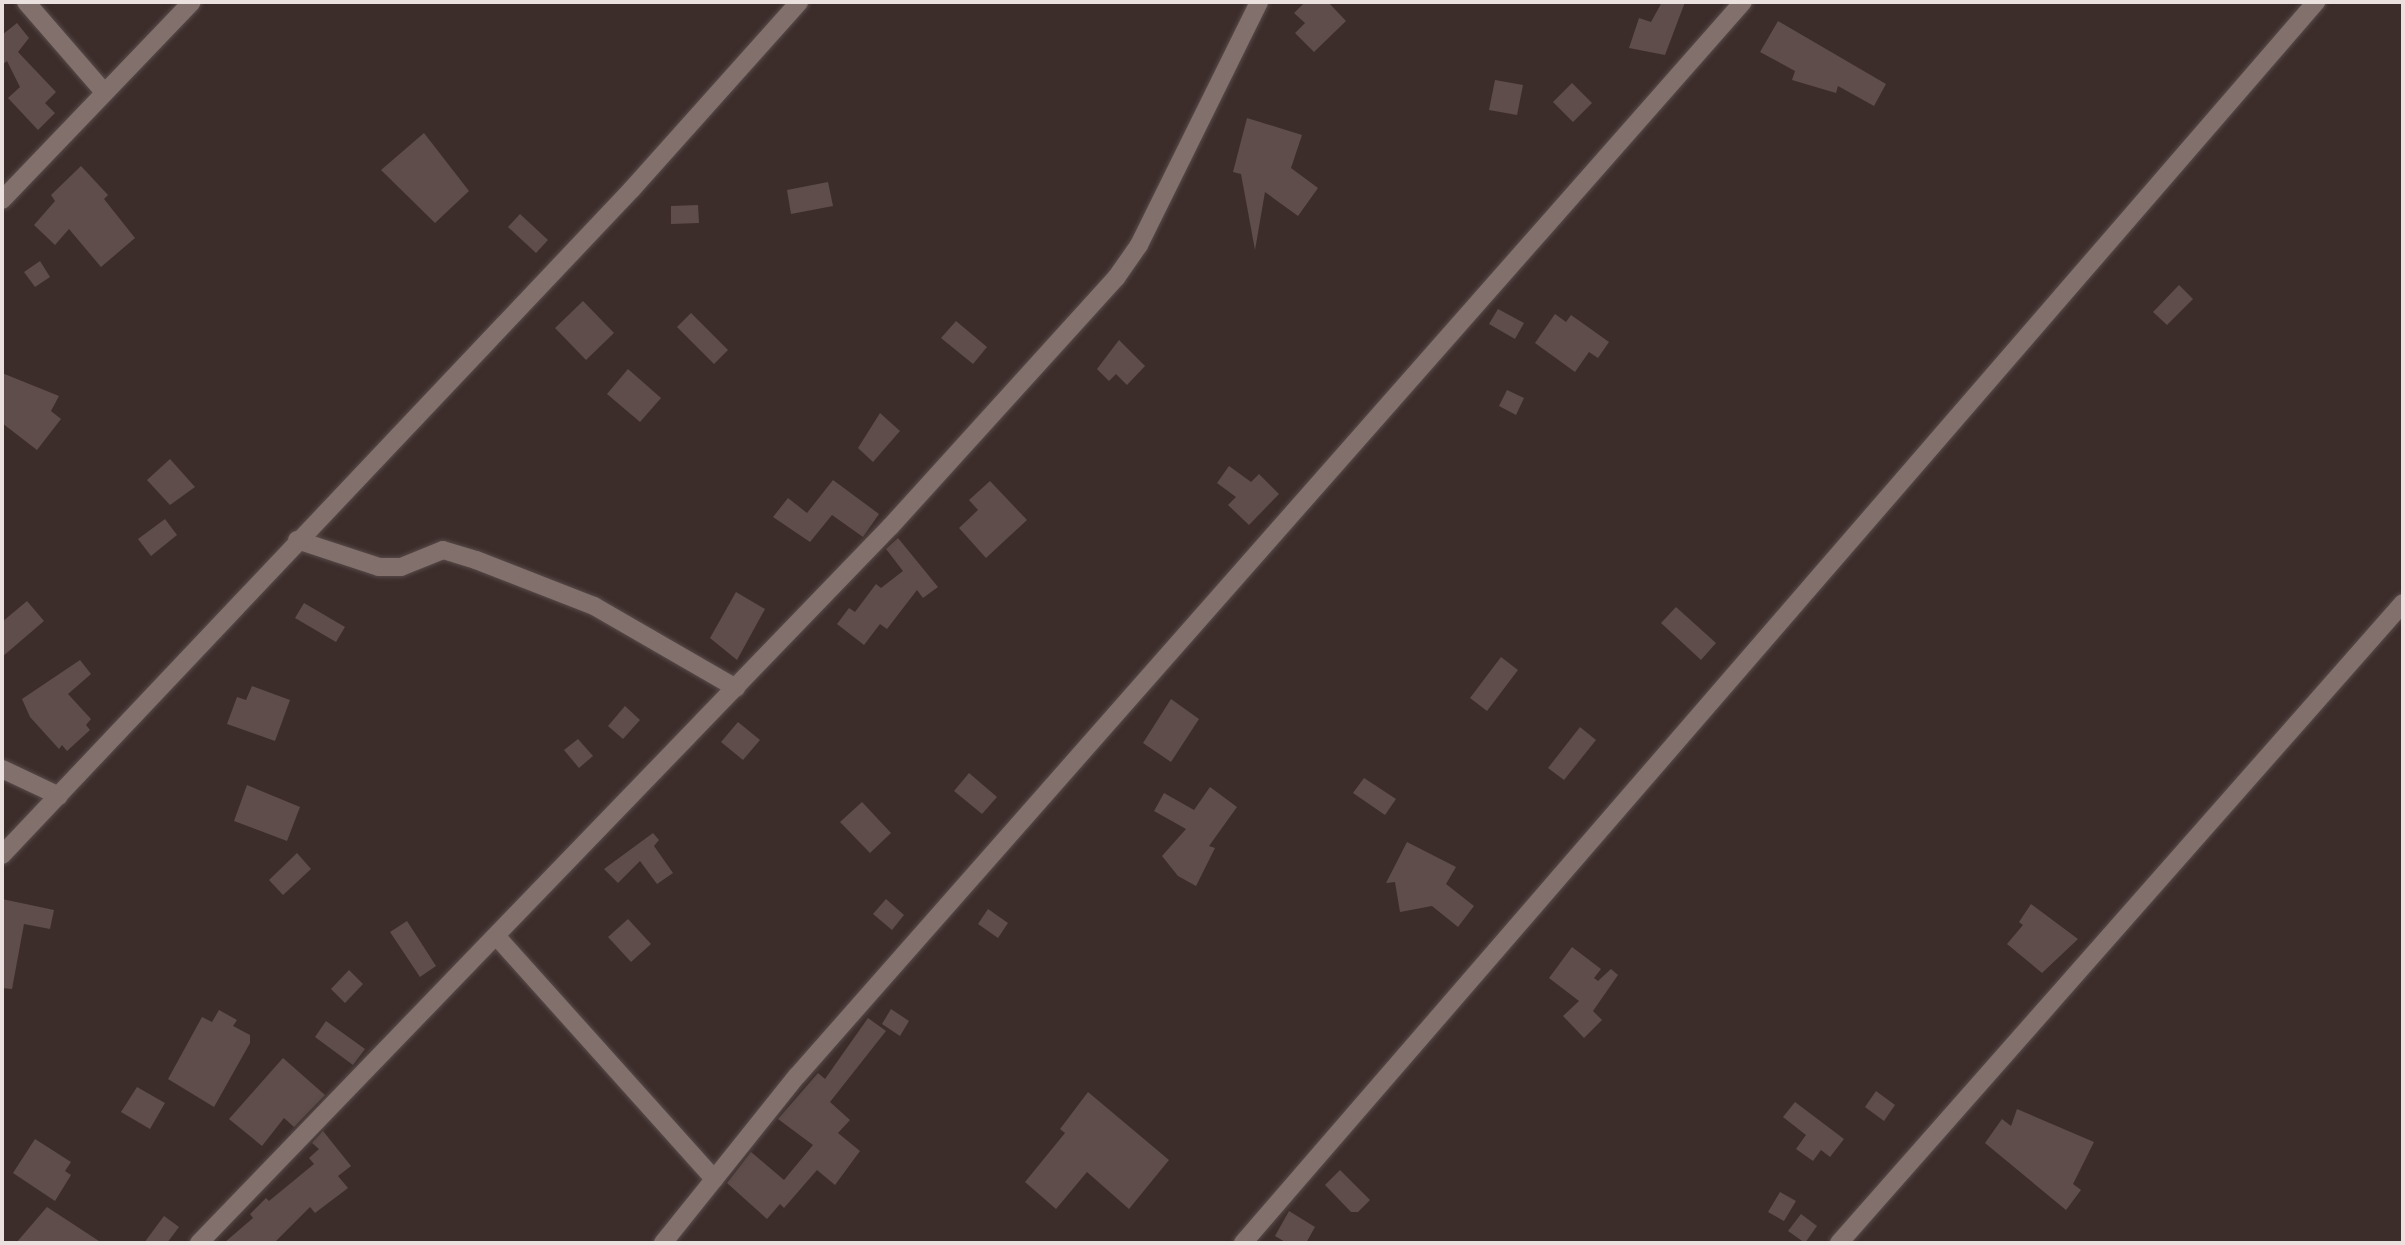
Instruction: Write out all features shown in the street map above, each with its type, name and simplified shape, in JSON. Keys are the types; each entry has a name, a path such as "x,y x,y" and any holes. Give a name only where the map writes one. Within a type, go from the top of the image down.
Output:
{"street":[{"path":"26,2 104,92"},
{"path":"2,200 192,2"},
{"path":"2,855 632,189 799,2"},
{"path":"199,1243 498,938 736,688 1116,278 1139,245 1259,2"},
{"path":"663,1243 807,1064 1743,2"},
{"path":"1243,1243 2316,2"},
{"path":"297,540 379,567 401,567 443,550 476,560 594,606 736,688"},
{"path":"1839,1243 2403,603"},
{"path":"2,769 59,796"},
{"path":"498,938 714,1179"}],"building":[{"path":"1305,2 1328,2 1346,21 1314,52 1295,33 1305,23 1294,13"},
{"path":"1662,2 1685,2 1665,55 1629,48 1639,18 1651,22"},
{"path":"1778,21 1886,84 1874,106 1838,86 1836,93 1792,80 1795,71 1760,52"},
{"path":"17,23 29,38 18,52 56,92 45,103 55,113 38,130 8,98 20,87 7,61 2,65 2,35"},
{"path":"1495,80 1523,85 1517,115 1489,110"},
{"path":"1572,83 1592,103 1573,122 1553,102"},
{"path":"1247,118 1302,135 1291,168 1318,188 1298,216 1265,192 1255,250 1241,174 1233,172"},
{"path":"424,133 469,191 435,223 381,170"},
{"path":"81,166 108,195 104,199 135,238 101,267 69,229 55,245 34,225 55,201 51,195"},
{"path":"828,182 833,206 791,214 787,190"},
{"path":"698,205 699,223 671,224 671,206"},
{"path":"520,214 548,240 536,253 508,227"},
{"path":"40,261 50,277 35,287 24,272"},
{"path":"2179,285 2193,299 2167,325 2153,312"},
{"path":"583,301 614,333 586,360 555,328"},
{"path":"1498,309 1524,323 1515,339 1489,324"},
{"path":"691,313 728,350 714,364 677,327"},
{"path":"1555,314 1566,322 1571,315 1609,342 1598,358 1589,352 1575,372 1535,343"},
{"path":"956,321 987,347 973,364 941,338"},
{"path":"1119,340 1145,366 1127,385 1116,374 1109,381 1097,369"},
{"path":"628,369 661,398 640,422 607,394"},
{"path":"2,373 59,396 51,411 61,419 37,450 2,423"},
{"path":"1507,390 1524,398 1516,415 1499,406"},
{"path":"880,413 900,431 873,462 858,448"},
{"path":"170,459 195,487 170,505 147,480"},
{"path":"1229,466 1251,482 1259,474 1279,494 1249,525 1228,505 1236,497 1217,483"},
{"path":"833,480 879,514 863,537 832,515 810,542 773,517 788,498 807,513"},
{"path":"990,481 1027,520 986,558 959,528 978,510 969,500"},
{"path":"165,519 177,535 151,556 138,539"},
{"path":"898,538 938,587 923,598 917,590 887,629 880,624 864,645 837,624 849,608 855,612 876,584 881,588 903,571 886,549"},
{"path":"736,592 765,609 737,660 710,638"},
{"path":"27,601 44,621 2,657 2,622"},
{"path":"304,603 345,627 336,642 295,618"},
{"path":"1676,607 1716,643 1701,660 1661,623"},
{"path":"1501,657 1518,670 1487,711 1470,698"},
{"path":"80,660 91,674 68,694 91,719 86,725 90,730 67,751 62,745 59,749 30,717 22,699"},
{"path":"252,686 290,700 275,741 227,724 237,697 246,700"},
{"path":"1171,699 1199,719 1171,762 1143,743"},
{"path":"625,706 640,720 623,739 608,726"},
{"path":"738,722 760,740 743,760 721,742"},
{"path":"1580,727 1596,740 1564,780 1548,768"},
{"path":"578,739 593,756 579,768 564,750"},
{"path":"969,773 997,797 982,814 954,791"},
{"path":"1364,778 1396,799 1385,815 1353,793"},
{"path":"247,785 300,807 287,841 234,821"},
{"path":"1210,787 1237,807 1209,846 1215,848 1196,886 1178,876 1162,856 1186,829 1154,811 1164,793 1194,810"},
{"path":"862,802 891,833 870,853 840,822"},
{"path":"653,833 659,840 654,846 673,873 657,884 640,861 618,883 604,869"},
{"path":"1407,842 1456,867 1446,884 1474,906 1458,927 1432,906 1400,912 1395,882 1386,883"},
{"path":"297,853 311,869 283,895 269,880"},
{"path":"2,899 54,910 50,929 24,924 12,989 2,988"},
{"path":"886,899 904,915 892,930 873,914"},
{"path":"2031,904 2078,939 2042,973 2007,944 2023,925 2019,922"},
{"path":"988,909 1008,923 998,938 978,924"},
{"path":"628,919 651,944 631,962 608,937"},
{"path":"407,921 436,966 420,977 390,932"},
{"path":"1572,947 1601,969 1594,978 1598,981 1611,969 1618,975 1593,1011 1602,1020 1584,1038 1563,1016 1579,1001 1549,978"},
{"path":"349,970 363,984 345,1003 331,989"},
{"path":"891,1009 909,1021 900,1036 882,1024"},
{"path":"219,1010 237,1020 233,1026 250,1035 250,1043 214,1107 168,1079 202,1017 212,1022"},
{"path":"868,1018 886,1031 830,1102 850,1120 838,1133 860,1151 835,1185 817,1170 784,1208 780,1204 767,1219 727,1183 751,1152 784,1180 813,1145 778,1119 818,1073 825,1079"},
{"path":"326,1021 365,1049 353,1065 315,1037"},
{"path":"283,1058 325,1095 294,1127 284,1118 262,1146 229,1119"},
{"path":"137,1087 165,1103 150,1129 121,1112"},
{"path":"1876,1091 1895,1105 1884,1121 1865,1107"},
{"path":"1088,1092 1169,1160 1129,1209 1087,1172 1056,1209 1025,1182 1065,1133 1060,1129"},
{"path":"1795,1102 1844,1139 1830,1157 1821,1150 1813,1161 1796,1149 1806,1135 1783,1117"},
{"path":"2017,1109 2094,1142 2073,1184 2081,1190 2066,1210 1985,1143 2002,1119 2011,1126"},
{"path":"323,1131 351,1166 338,1176 348,1188 315,1213 310,1207 274,1243 224,1243 253,1218 250,1214 266,1198 269,1201 314,1164 309,1158 319,1149 312,1143"},
{"path":"35,1139 71,1162 65,1171 71,1175 55,1201 13,1173"},
{"path":"1340,1170 1370,1200 1358,1212 1351,1212 1325,1185"},
{"path":"1780,1192 1796,1201 1784,1221 1768,1212"},
{"path":"47,1207 102,1243 16,1243"},
{"path":"1289,1211 1315,1227 1306,1243 1287,1243 1275,1236"},
{"path":"1801,1214 1817,1226 1805,1243 1788,1231"},
{"path":"164,1216 179,1227 167,1243 144,1243"}]}
